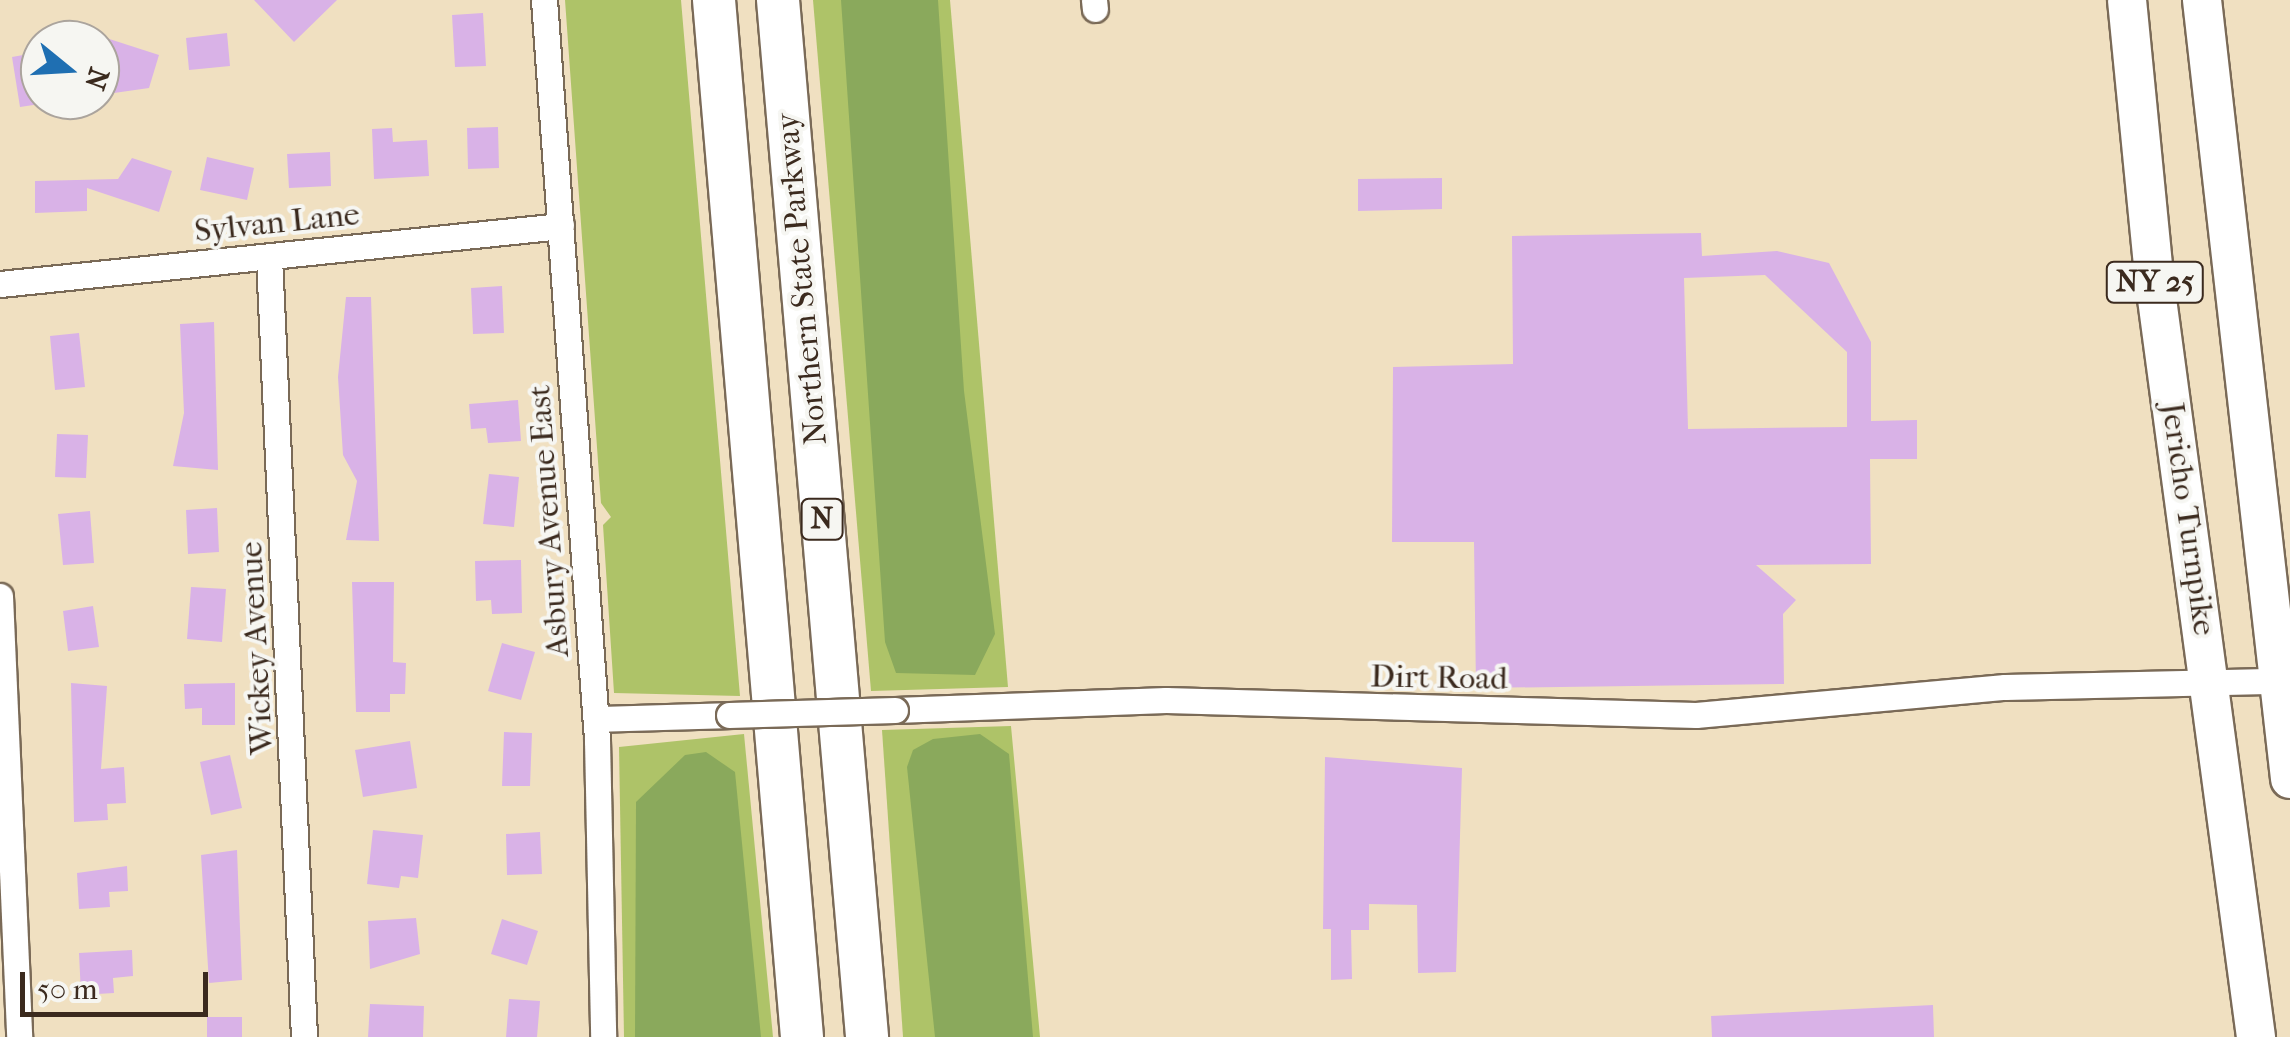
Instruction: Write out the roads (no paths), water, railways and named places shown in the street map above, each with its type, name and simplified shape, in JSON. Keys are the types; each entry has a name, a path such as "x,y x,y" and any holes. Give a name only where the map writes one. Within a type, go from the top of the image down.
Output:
{"highway":[{"name":"Northern State Parkway","path":"714,0 802,1037"},
{"name":"Northern State Parkway","path":"778,0 866,1037"}],"main road":[{"name":"Jericho Turnpike","path":"2127,0 2155,284 2256,1037"},
{"name":"NY 25","path":"2202,0 2290,778"}],"street":[{"name":"Asbury Avenue East","path":"544,0 596,719 603,1037"},
{"name":"Sylvan Lane","path":"0,284 561,226"},
{"name":"Wickey Avenue","path":"270,256 304,1037"},
{"path":"0,596 19,1037"},
{"name":"Dirt Road","path":"596,719 1166,700 1696,715 2006,687 2279,682"}]}
